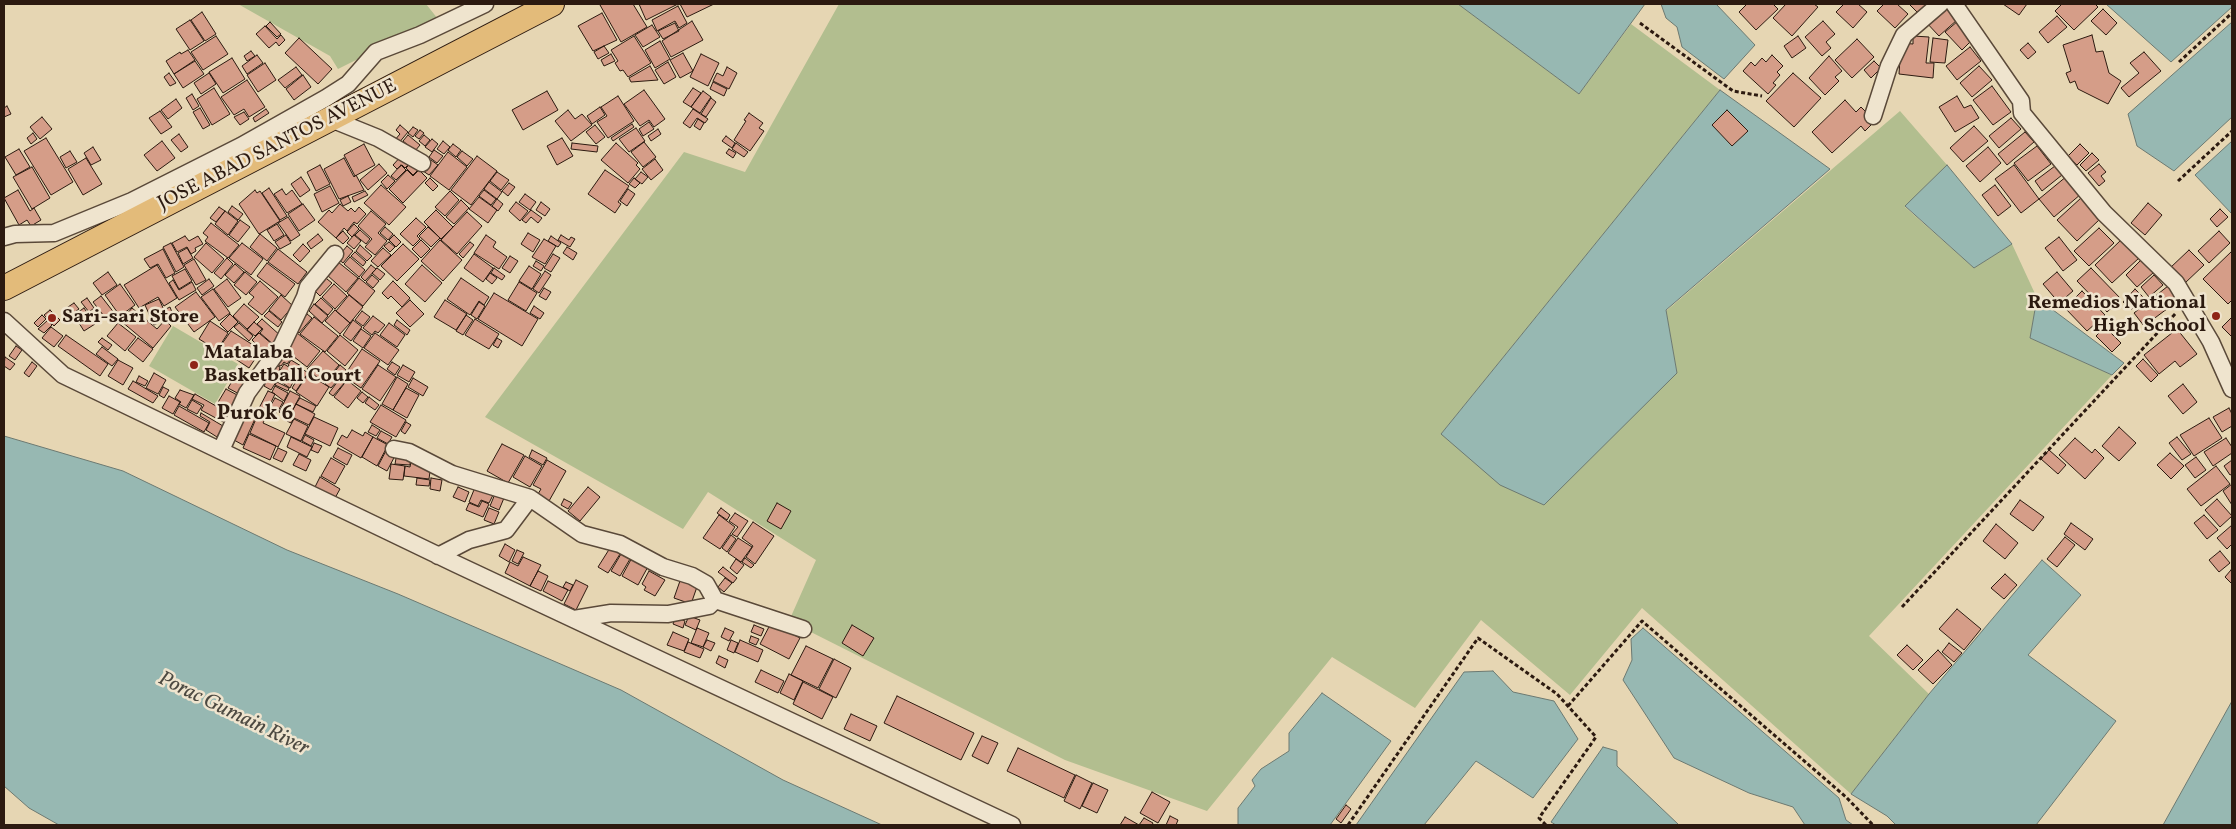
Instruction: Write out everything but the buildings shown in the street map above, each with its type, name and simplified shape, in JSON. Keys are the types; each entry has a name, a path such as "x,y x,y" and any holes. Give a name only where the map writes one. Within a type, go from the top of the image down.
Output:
{"highway":[{"name":"JOSE ABAD SANTOS AVENUE","path":"4,288 399,83 539,7"}],"street":[{"path":"4,237 15,234 54,233 132,201 241,146 326,98 348,84 376,52 420,35 485,4"},
{"path":"1873,116 1889,66 1904,35 1940,4"},
{"path":"1954,4 2021,101 2022,113 2104,213 2176,283 2211,342 2232,388"},
{"path":"331,118 378,138 422,163"},
{"path":"221,450 247,393 282,345 306,297 308,287 334,254"},
{"path":"4,321 63,375 438,556 1012,825"},
{"path":"394,449 409,452 452,474 530,498 582,534 620,544 663,567 692,576 706,584 715,600 803,629"},
{"path":"438,556 469,540 506,530 530,498"},
{"path":"574,620 611,613 668,614 709,606 715,600"}],"path":[{"path":"2179,62 2232,13"},
{"path":"1640,24 1733,91 1762,96"},
{"path":"2178,182 2232,131"},
{"path":"1902,607 2186,301"},
{"path":"1568,706 1642,621 1846,797 1873,825"},
{"path":"1348,825 1478,638 1557,694 1596,737 1538,818 1546,825"}],"green space":[{"path":"238,4 426,4 438,19 338,69 330,56"},
{"path":"839,4 1458,4 1579,94 1631,24 1720,90 1441,434 1677,373 1666,311 1900,111 1947,165 1905,207 1974,268 2012,244 2037,298 2030,338 2112,375 1869,636 1929,694 1851,794 1642,608 1570,695 1481,620 1415,708 1332,657 1207,811 1065,760 789,621 816,560 708,492 683,529 485,417 684,152 745,172"},
{"name":"Matalaba Basketball Court","path":"173,326 238,364 215,404 149,366"}],"water":[{"path":"1458,4 1645,4 1579,94"},
{"path":"1661,4 1716,4 1755,45 1724,79 1682,47 1677,27 1666,18"},
{"path":"2106,4 2232,4 2232,7 2171,62"},
{"path":"2232,22 2232,117 2174,171 2137,146 2128,114"},
{"path":"1720,90 1830,169 1666,310 1677,373 1544,505 1500,485 1441,434"},
{"path":"2232,141 2232,214 2195,175"},
{"path":"1947,165 2012,244 1974,268 1905,206"},
{"path":"2037,298 2124,363 2112,375 2030,338"},
{"name":"Porac Gumain River","path":"4,436 123,471 287,550 398,594 621,690 783,780 882,825 59,825 29,808 4,786"},
{"path":"2042,560 2081,595 2028,655 2116,721 2036,825 1896,825 1887,816 1851,794 1929,694"},
{"path":"1643,628 1839,798 1846,820 1853,825 1805,825 1793,807 1749,793 1674,758 1623,680 1632,660 1631,639"},
{"path":"1493,671 1513,692 1554,701 1578,739 1533,798 1476,761 1424,825 1356,825 1464,672"},
{"path":"1322,693 1391,741 1330,825 1238,825 1238,808 1255,786 1252,780 1261,769 1289,751 1289,733"},
{"path":"2232,701 2232,825 2163,825"},
{"path":"1603,747 1617,751 1617,766 1679,825 1556,825 1551,822"}],"place":[{"name":"Remedios National High School","path":"2216,316"},
{"name":"Sari-sari Store","path":"52,318"},
{"name":"Matalaba Basketball Court","path":"194,365"}],"district":[{"name":"Purok 6","path":"255,415"}]}
